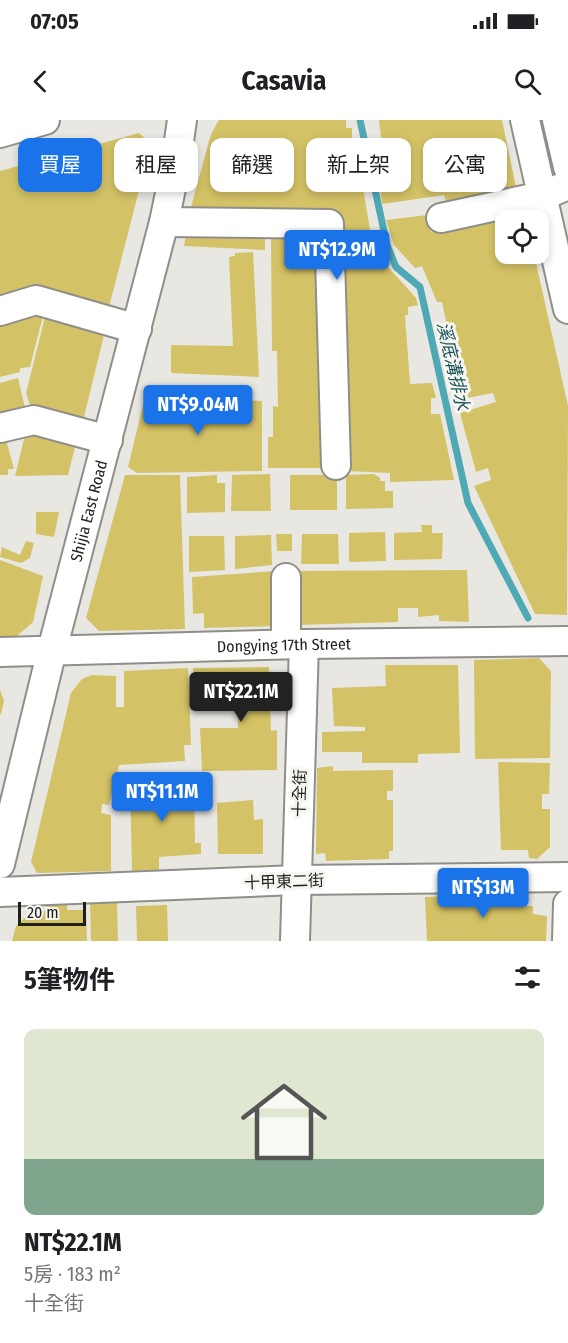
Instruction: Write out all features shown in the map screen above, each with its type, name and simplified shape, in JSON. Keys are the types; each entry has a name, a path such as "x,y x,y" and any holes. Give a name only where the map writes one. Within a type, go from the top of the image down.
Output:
{"street":[{"path":"0,133 45,120"},
{"name":"Shijia East Road","path":"0,864 52,650 164,222 182,120"},
{"path":"525,120 568,309"},
{"path":"557,120 568,167"},
{"path":"441,218 542,196 568,185"},
{"path":"164,222 329,224 336,465"},
{"path":"0,311 36,300 137,329"},
{"path":"0,428 34,420 108,440"},
{"name":"十全街","path":"286,578 295,644 295,941"},
{"name":"Dongying 17th Street","path":"0,652 295,644 568,641"},
{"name":"十甲東二街","path":"0,892 296,880 568,878"},
{"path":"567,941 568,904"}],"building":[{"path":"219,120 346,120 346,128 352,128 352,138 306,138 306,192 364,192 372,241 388,267 416,298 418,305 408,307 408,315 405,315 410,384 432,383 436,398 431,398 431,414 440,414 454,480 390,482 390,473 345,471 335,224 215,213 191,207 195,192 198,192 198,181 211,134"},
{"path":"379,120 502,120 506,138 423,138 423,192 507,192 507,144 517,192 448,209 444,195 382,204 381,192 411,192 411,138 381,138"},
{"path":"139,133 144,138 121,138"},
{"path":"114,140 114,192 139,192 108,311 0,298 0,171 18,166 18,192 102,192 102,143"},
{"path":"427,215 431,232 495,217 495,264 536,264 568,406 567,615 535,614 474,486 491,480 488,468 476,472 460,413 496,402 493,393 462,399 442,302 437,302 422,266 415,268 394,245 386,220"},
{"path":"187,230 265,233 265,250 184,246"},
{"path":"314,237 320,239 328,468 268,468 268,437 273,437 273,406 278,407 277,351 272,351 271,238"},
{"path":"253,252 259,377 171,373 171,345 233,346 229,257 235,256 235,253"},
{"path":"35,313 43,316 30,367 20,368 20,372 0,377 0,322"},
{"path":"45,317 105,331 83,421 31,408 26,393"},
{"path":"18,378 25,408 0,416 0,383"},
{"path":"145,397 262,401 262,471 137,473 128,467"},
{"path":"26,431 76,443 68,475 15,476"},
{"path":"5,436 14,469 8,469 8,475 0,475 0,438"},
{"path":"270,474 271,511 231,511 232,475"},
{"path":"374,474 380,478 380,481 385,481 385,491 393,491 393,508 346,509 346,475"},
{"path":"125,475 180,475 185,629 99,631 86,618"},
{"path":"217,475 217,483 225,483 225,512 187,513 187,477"},
{"path":"290,475 337,475 337,510 290,510"},
{"path":"36,512 59,512 54,537 36,534"},
{"path":"421,525 432,525 432,533 443,533 442,559 394,560 394,533 422,532"},
{"path":"385,532 386,561 349,562 349,533"},
{"path":"276,534 292,534 292,551 277,551"},
{"path":"302,534 338,534 339,564 301,564"},
{"path":"271,535 272,565 235,569 235,536"},
{"path":"189,536 224,536 225,570 189,572"},
{"path":"26,541 34,543 30,558 21,563 0,557 2,547 20,555"},
{"path":"0,560 43,576 33,622 17,636 0,636"},
{"path":"467,570 469,622 439,621 439,615 418,617 418,608 398,608 398,622 296,625 294,571"},
{"path":"276,571 278,626 204,628 204,613 193,614 192,577"},
{"path":"539,658 551,671 550,758 475,759 474,660"},
{"path":"385,665 458,665 460,753 418,754 418,763 362,763 362,752 322,752 322,732 365,731 365,727 334,726 332,688 386,686"},
{"path":"269,667 271,731 277,730 277,770 202,771 200,728 238,728 238,684 194,684 193,668"},
{"path":"188,668 191,745 184,745 185,761 119,765 109,805 102,804 101,813 111,815 111,871 37,873 31,862 71,693 82,679 92,675 116,676 116,707 124,707 124,671"},
{"path":"0,690 4,701 1,714 0,714"},
{"path":"498,762 550,763 549,794 542,794 542,809 550,809 550,847 537,859 529,858 528,850 501,850"},
{"path":"333,766 333,771 393,770 393,791 387,791 387,800 393,800 393,851 389,851 389,859 326,861 325,853 316,854 317,768"},
{"path":"194,783 195,843 201,843 201,854 159,857 159,870 132,871 130,784"},
{"path":"253,800 254,820 263,819 263,854 218,854 217,803"},
{"path":"525,894 525,906 533,906 533,914 547,916 546,941 427,941 425,897"},
{"path":"117,902 118,941 91,941 90,903"},
{"path":"67,904 67,910 86,910 87,941 12,941 16,926 32,911 47,911 47,905"},
{"path":"167,905 168,941 137,941 136,906"}],"waterway":[{"name":"溪底溝排水","path":"360,120 387,245 396,267 420,287 468,503 528,618"}]}
